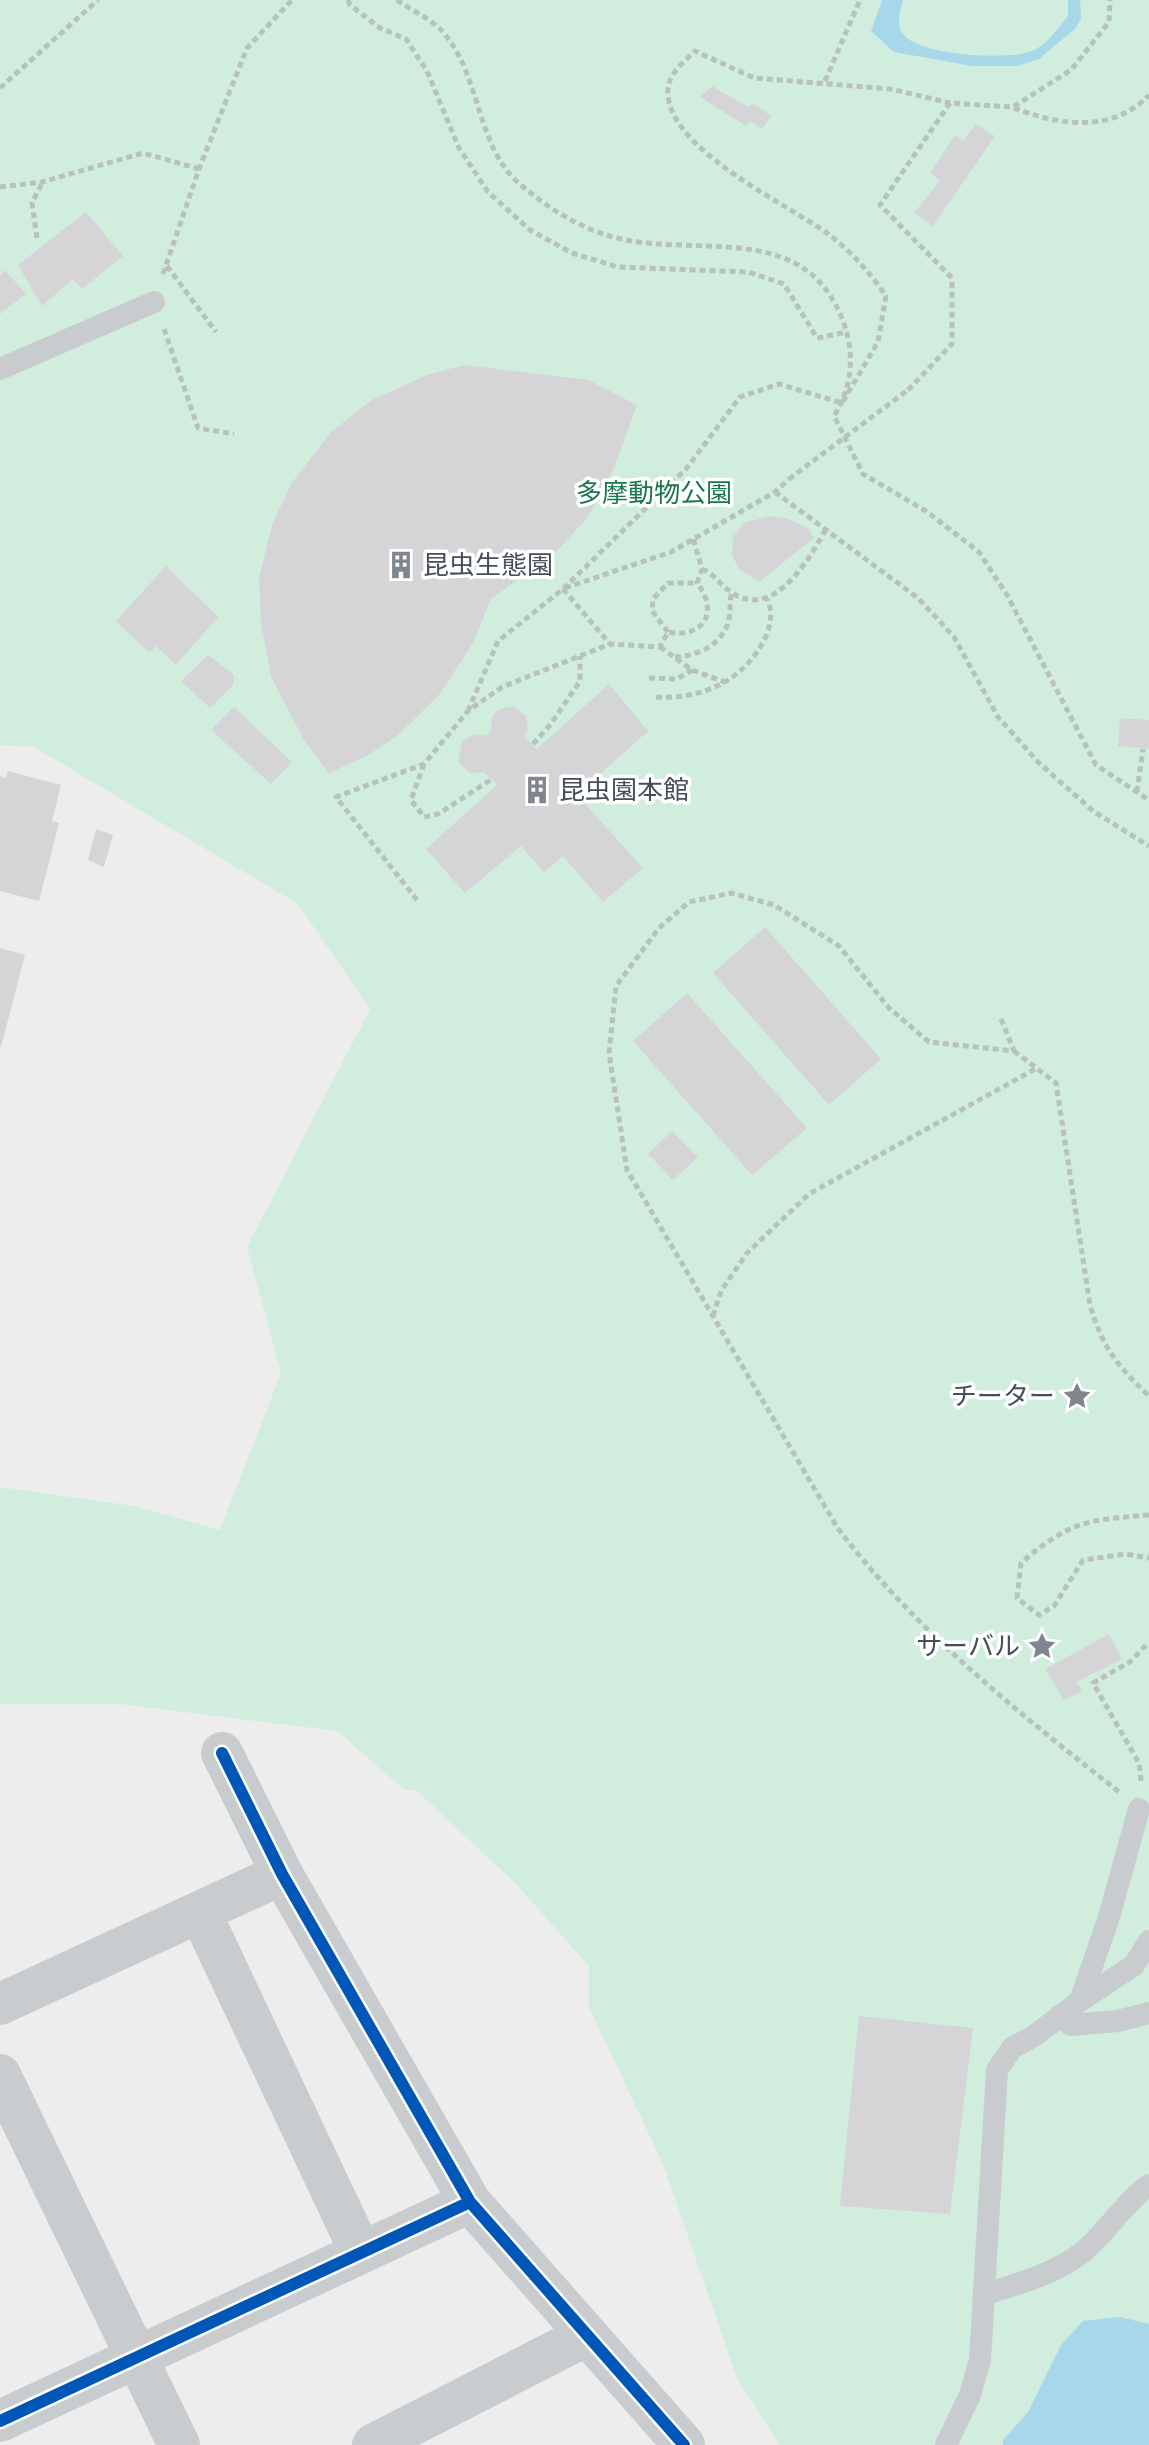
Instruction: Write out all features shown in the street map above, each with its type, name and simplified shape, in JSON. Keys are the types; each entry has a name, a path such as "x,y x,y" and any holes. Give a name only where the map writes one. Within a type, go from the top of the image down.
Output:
{"street":[{"path":"222,1753 282,1874 470,2202 684,2445"},
{"path":"0,2004 282,1874"},
{"path":"200,1912 360,2251"},
{"path":"0,2075 179,2445"},
{"path":"0,2421 470,2202"},
{"path":"373,2445 587,2335"}],"lane":[{"path":"0,369 154,302"},
{"path":"1080,2001 1109,1917 1139,1809"},
{"path":"946,2445 970,2395 980,2360 997,2070 1012,2048 1134,1965 1149,1941"},
{"path":"1059,2016 1071,2025 1118,2021 1149,2013"},
{"path":"985,2294 1062,2267 1085,2250 1130,2199 1149,2185"}],"path":[{"path":"0,88 98,0"},
{"path":"234,434 198,428 154,302 199,169 247,48 292,0"},
{"path":"348,0 350,5 380,28 406,39 427,71 459,148 488,192 530,230 572,253 618,267 748,272 784,284 817,338 847,332"},
{"path":"397,0 442,31 463,68 496,153 517,182 556,214 618,238 767,250 816,276 836,301 853,358 842,403"},
{"path":"825,81 860,0"},
{"path":"1013,107 1071,70 1109,22 1110,0"},
{"path":"1149,95 1131,110 1095,123 1049,122 1013,107 950,103 891,89 825,81 754,78 695,51 671,75 667,94 675,120 727,171 829,235 875,280 886,296 878,342 834,416 863,474 926,511 979,552 1007,595 1096,765 1149,800"},
{"path":"563,589 671,552 775,492 908,390 952,344 952,278 880,205 950,103"},
{"path":"0,187 42,182 143,153 199,169"},
{"path":"37,238 32,203 42,182"},
{"path":"166,266 216,332"},
{"path":"468,711 498,641 563,589 686,469 740,397 779,384 842,403"},
{"path":"775,492 827,527 927,607 954,637 998,717 1039,763 1093,811 1149,846"},
{"path":"702,569 712,573 732,593 755,601 767,599 791,580 827,527"},
{"path":"693,538 702,569 697,583"},
{"path":"668,583 697,583 708,596 708,614 697,628 684,635 668,632 652,611 653,599 668,583"},
{"path":"563,589 610,644"},
{"path":"675,657 699,651 718,640 729,619 732,593"},
{"path":"656,697 693,695 726,682 749,664 764,641 771,615 767,599"},
{"path":"660,647 668,632"},
{"path":"492,779 438,814 424,817 411,800 424,764 468,711 502,687 610,644 660,647 692,670 726,682"},
{"path":"533,744 580,681 580,656"},
{"path":"649,678 677,679 692,670"},
{"path":"1137,792 1143,749"},
{"path":"417,900 336,797 424,764"},
{"path":"1139,1809 955,1654 876,1580 837,1527 627,1170 609,1053 616,986 659,928 689,902 731,893 774,905 839,946 889,1008 929,1042 1014,1051 1056,1083 1090,1305 1099,1336 1113,1362 1149,1396"},
{"path":"1001,1019 1014,1051"},
{"path":"713,1317 721,1291 747,1253 809,1194 1037,1068"},
{"path":"1149,1515 1087,1520 1055,1534 1021,1563 1017,1598 1039,1615 1054,1606 1083,1560 1126,1554 1149,1558"},
{"path":"1139,1809 1139,1763 1093,1683 1130,1662 1149,1643"}],"green space":[{"name":"多摩動物公園","path":"0,0 1149,0 1149,2445 780,2445 737,2378 663,2164 589,2007 589,1966 516,1884 417,1791 403,1789 337,1731 120,1704 0,1704 0,1487 134,1506 220,1530 281,1373 247,1247 370,1009 298,904 34,747 0,745"}],"water":[{"path":"882,0 903,0 899,23 901,31 909,39 941,51 983,56 1020,54 1037,49 1068,16 1068,0 1080,0 1081,18 1076,28 1039,59 1017,66 972,66 894,52 871,31"},
{"path":"1120,2317 1149,2324 1149,2445 1003,2445 1003,2440 1028,2412 1061,2345 1083,2321"}],"building":[{"path":"712,86 748,107 753,103 771,116 762,129 751,121 746,126 700,97"},
{"path":"976,124 995,136 933,226 914,213 940,181 930,173 955,135 963,141"},
{"path":"86,212 123,256 82,289 73,279 42,306 18,265"},
{"path":"5,270 26,294 0,314 0,275"},
{"name":"昆虫生態園","path":"464,365 588,380 637,405 614,468 588,517 556,552 491,599 473,643 439,695 397,736 367,756 329,773 305,742 271,677 261,623 259,578 272,525 291,484 331,432 372,400 427,375"},
{"path":"770,516 789,519 809,529 814,538 759,582 739,569 732,555 733,537 744,523"},
{"path":"166,566 218,617 176,665 156,646 149,653 116,621"},
{"path":"208,655 234,675 233,685 210,708 181,681"},
{"name":"昆虫園本館","path":"609,684 648,731 577,795 643,868 603,902 563,856 544,872 521,846 465,893 426,849 497,785 484,772 470,773 458,762 462,742 473,734 486,736 491,732 492,716 499,709 514,706 526,716 528,730 524,736 537,749"},
{"path":"234,707 292,762 271,784 211,730"},
{"path":"1120,718 1149,720 1149,749 1118,746"},
{"path":"8,771 61,785 52,821 59,823 39,901 0,891 0,776 6,778"},
{"path":"96,829 113,835 104,867 88,860"},
{"path":"765,927 881,1059 829,1105 713,973"},
{"path":"0,948 25,955 1,1047 0,1046"},
{"path":"687,993 807,1128 752,1175 633,1041"},
{"path":"672,1131 698,1157 673,1180 648,1154"},
{"path":"1109,1634 1122,1659 1076,1682 1082,1691 1064,1700 1045,1669"},
{"path":"859,2016 973,2028 950,2214 840,2206"}],"cycle path":[{"path":"222,1753 282,1874 470,2202 684,2445"},
{"path":"0,2421 470,2202"}],"place":[{"name":"昆虫生態園","path":"401,565"},
{"name":"昆虫園本館","path":"537,790"},
{"name":"チーター","path":"1077,1396"},
{"name":"サーバル","path":"1042,1646"}]}
